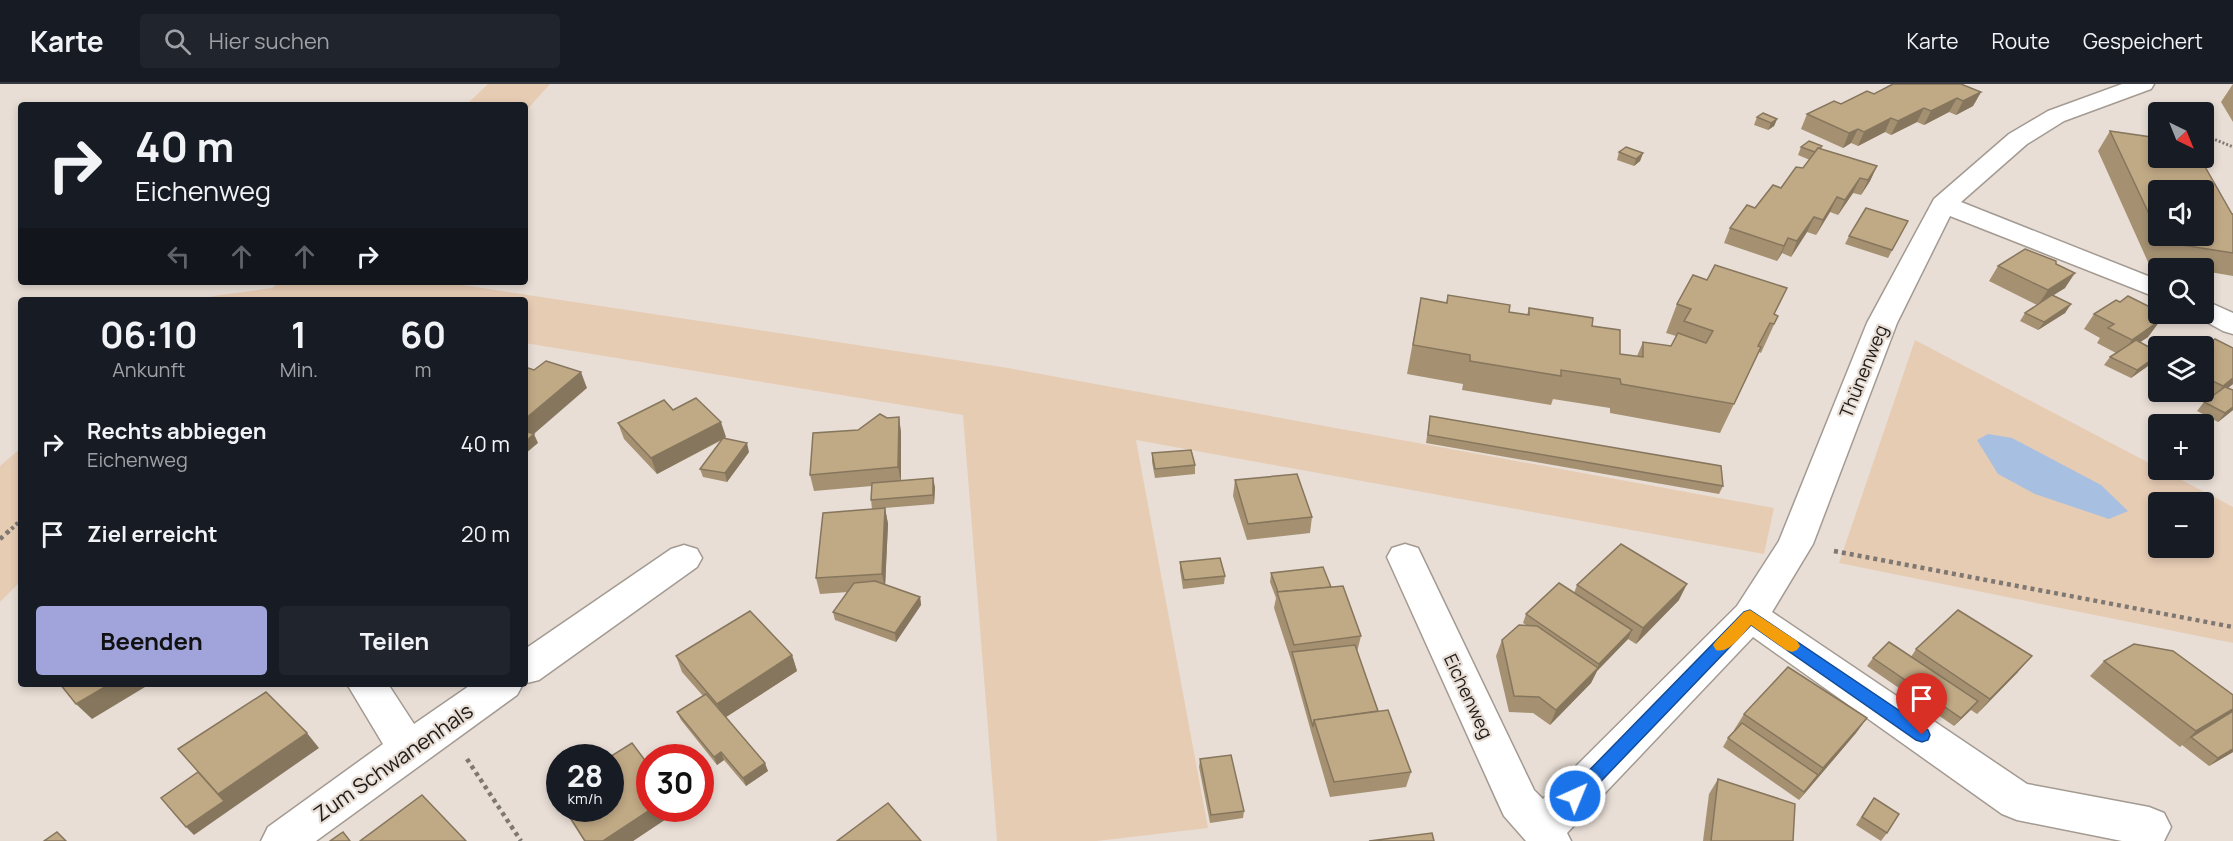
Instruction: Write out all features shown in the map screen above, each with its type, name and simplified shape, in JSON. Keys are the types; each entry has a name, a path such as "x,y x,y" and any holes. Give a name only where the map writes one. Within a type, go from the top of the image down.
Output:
{"street":[{"name":"Thünenweg","path":"1795,544 1882,323 1943,204 2018,139 2056,116 2143,84"},
{"path":"1943,204 2148,286"},
{"path":"2214,315 2233,325"},
{"name":"Eichenweg","path":"1405,556 1519,803 1546,835 1750,616 1795,544"},
{"path":"528,667 684,558"},
{"path":"1750,616 2017,801 2149,827"},
{"path":"369,687 409,750"},
{"name":"Zum Schwanenhals","path":"283,841 332,803 499,687"}],"path":[{"path":"2214,139 2233,147"},
{"path":"0,539 18,523"},
{"path":"1795,544 2233,627"},
{"path":"444,725 521,841"}],"shaded area":[{"path":"488,84 550,84 528,109 528,102 469,102"},
{"path":"276,285 463,285 1008,368 1774,508 1764,554 1136,440 1208,828 1097,841 997,841 963,415 528,343 528,297 210,297 272,288"},
{"path":"1915,340 2148,462 2148,480 2182,480 2204,492 2148,492 2148,558 2214,558 2214,497 2233,507 2233,643 1839,563"},
{"path":"18,451 18,584 0,602 0,466"}],"water":[{"path":"1988,434 2012,438 2101,485 2128,511 2109,519 2035,494 1998,474 1977,440"}],"building":[{"path":"1893,84 1961,84 1981,92 1963,101 1957,98 1931,111 1924,108 1898,121 1891,118 1864,132 1858,129 1849,133 1807,114 1834,101 1841,104 1867,91 1874,94"},
{"path":"1763,113 1777,119 1771,123 1757,117"},
{"path":"2110,131 2148,137 2148,168 2206,168 2213,180 2148,180 2148,212"},
{"path":"1809,141 1822,146 1815,152 1801,147"},
{"path":"1626,147 1643,153 1636,159 1619,152"},
{"path":"1818,148 1877,166 1868,180 1860,178 1845,200 1837,197 1823,220 1814,217 1797,241 1788,238 1784,246 1730,228 1747,205 1755,208 1773,185 1781,188 1796,167 1803,168"},
{"path":"2214,182 2233,214 2233,253 2188,246 2214,246"},
{"path":"1866,208 1908,221 1892,250 1849,236"},
{"path":"2025,249 2056,261 2056,264 2075,273 2048,290 1998,266"},
{"path":"1715,265 1787,288 1774,314 1778,316 1774,324 1770,323 1758,346 1761,347 1734,404 1621,384 1620,379 1561,370 1561,376 1470,361 1470,355 1413,345 1421,298 1447,303 1448,295 1510,305 1509,312 1529,315 1529,308 1593,318 1592,326 1620,330 1620,354 1643,357 1643,342 1671,346 1678,333 1706,343 1713,331 1684,321 1691,309 1677,304 1693,275 1707,280"},
{"path":"2052,295 2071,304 2044,322 2025,313"},
{"path":"2128,296 2148,306 2148,324 2155,324 2132,340 2108,328 2114,324 2094,314 2116,300 2120,302"},
{"path":"2136,340 2148,347 2148,362 2137,370 2110,357"},
{"path":"2214,340 2233,348 2233,378 2223,386 2214,382"},
{"path":"546,361 581,372 528,416 528,368 534,370"},
{"path":"2225,387 2233,390 2233,407 2225,413 2204,402 2214,402 2214,395"},
{"path":"696,398 721,422 651,458 618,423 664,400 673,410"},
{"path":"880,414 887,418 899,417 898,467 810,475 813,433 858,430"},
{"path":"1430,416 1721,466 1723,486 1428,435"},
{"path":"723,438 747,443 725,473 700,469"},
{"path":"1191,450 1195,465 1155,469 1152,453"},
{"path":"1297,474 1312,517 1248,524 1235,480"},
{"path":"933,478 933,495 871,500 872,483"},
{"path":"885,508 882,574 816,578 823,513"},
{"path":"1621,544 1687,584 1643,628 1577,585"},
{"path":"1220,558 1225,576 1184,580 1180,562"},
{"path":"1323,567 1331,587 1278,592 1271,573"},
{"path":"875,581 920,597 895,633 833,612 854,583"},
{"path":"1559,583 1632,630 1599,664 1526,614"},
{"path":"1343,586 1361,636 1294,645 1277,592"},
{"path":"1958,610 2032,656 1990,699 1916,649"},
{"path":"750,611 792,655 717,704 676,656"},
{"path":"1519,625 1537,626 1598,668 1556,710 1539,697 1514,696 1502,640"},
{"path":"1889,642 1978,701 1961,718 1873,658"},
{"path":"2134,644 2173,651 2233,695 2233,709 2196,731 2104,661"},
{"path":"1355,645 1378,711 1314,720 1313,727 1292,652"},
{"path":"1788,667 1867,718 1823,768 1744,714"},
{"path":"62,687 105,687 76,704"},
{"path":"266,692 307,733 218,794 178,749"},
{"path":"706,694 765,763 743,778 721,752 714,757 714,744 703,744 677,712"},
{"path":"1388,710 1411,772 1334,782 1314,720"},
{"path":"2233,711 2233,749 2218,758 2191,737"},
{"path":"1742,723 1818,775 1804,792 1728,738"},
{"path":"632,743 636,748 636,819 603,841 585,841 573,822 624,822 624,748"},
{"path":"1231,755 1244,811 1211,815 1200,759"},
{"path":"198,772 224,801 186,827 161,798"},
{"path":"1718,779 1795,804 1793,841 1711,841"},
{"path":"422,795 466,841 360,841"},
{"path":"1874,798 1899,814 1887,833 1862,817"},
{"path":"888,803 921,841 837,841"},
{"path":"57,832 66,841 44,841"},
{"path":"343,832 350,841 330,841"},
{"path":"1432,833 1434,841 1369,841"}],"slow traffic":[{"path":"1721,645 1750,616 1792,646"}],"route":[{"path":"1575,796 1750,616 1922,735"}]}
